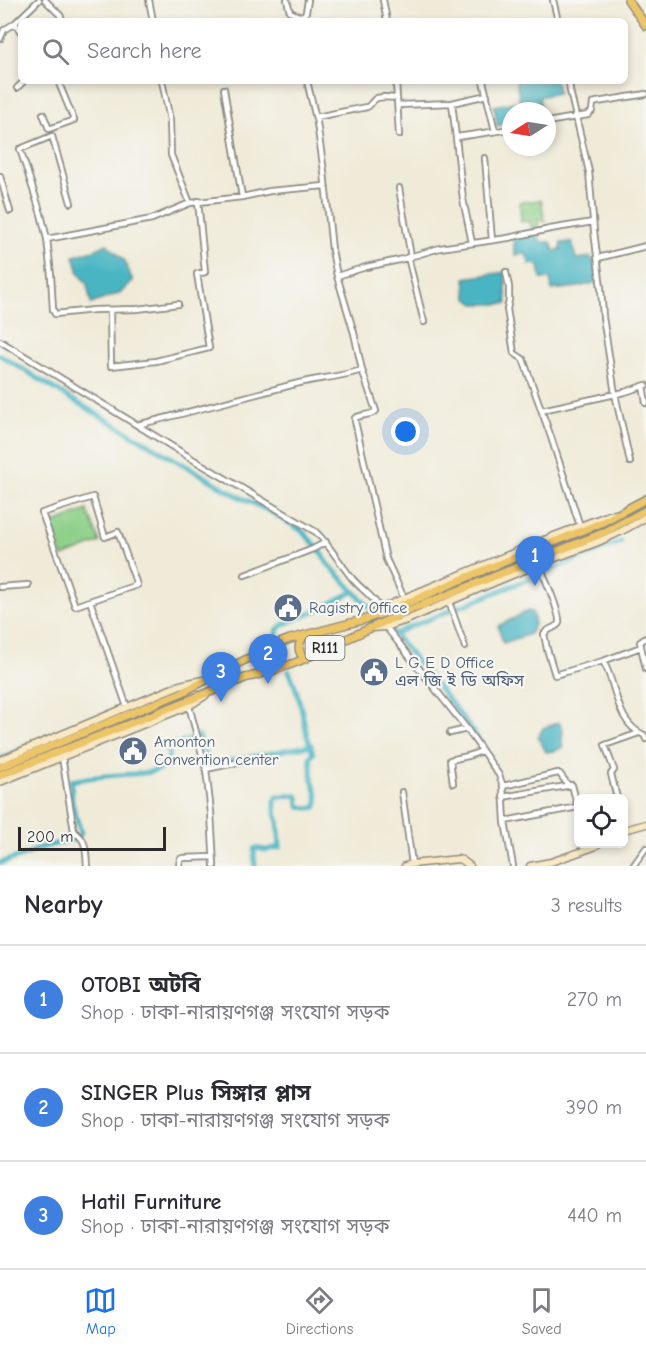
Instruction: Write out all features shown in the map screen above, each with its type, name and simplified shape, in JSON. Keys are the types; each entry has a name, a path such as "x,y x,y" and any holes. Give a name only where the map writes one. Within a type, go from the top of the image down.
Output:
{"main road":[{"path":"628,0 646,26"},
{"name":"R111","path":"0,767 183,692 290,639 392,610 495,565 582,531 646,500"},
{"name":"R111","path":"0,775 61,754 244,678 304,659 437,598 603,533 646,510"},
{"path":"303,637 299,648 304,659"},
{"path":"260,652 272,658 272,664 265,673"}],"street":[{"path":"19,18 39,0"},
{"path":"45,0 62,18"},
{"path":"149,0 152,18"},
{"path":"287,0 290,12 299,18 306,12 308,0"},
{"path":"383,0 386,18"},
{"path":"553,0 557,18"},
{"path":"0,39 4,30 18,19"},
{"path":"15,22 18,27"},
{"path":"17,88 21,84"},
{"path":"44,114 50,129 74,120 59,84"},
{"path":"163,84 170,120 171,155 190,203"},
{"path":"308,84 316,117 337,276 362,370 376,411 358,416 355,421 386,559 404,598"},
{"path":"396,84 399,135"},
{"path":"484,84 495,131"},
{"path":"569,84 589,172 603,317 615,394 630,462"},
{"path":"224,89 242,197"},
{"path":"556,120 588,115 592,111 592,105 597,102 646,94"},
{"path":"398,105 452,102 487,95"},
{"path":"316,117 367,107 377,98 398,98"},
{"path":"452,102 463,199 472,243"},
{"path":"457,137 502,130"},
{"path":"71,203 52,136 20,148 41,214 55,314 178,304"},
{"path":"484,158 492,240"},
{"path":"0,176 10,211"},
{"path":"46,239 152,219 198,201 325,186"},
{"path":"399,188 410,257 424,322"},
{"path":"110,310 111,366 156,361 209,348 197,274 205,272 198,201"},
{"path":"337,276 440,248 593,222"},
{"path":"598,258 646,246"},
{"path":"506,272 509,287 507,309 513,353 523,359 580,526"},
{"path":"0,341 316,532 352,579 380,609"},
{"path":"137,425 194,412 301,382 349,375 362,370"},
{"path":"542,410 644,386 646,403"},
{"path":"93,497 105,537 118,532 137,585 90,602 75,606 42,513 93,497"},
{"path":"366,619 380,609 404,598 554,536 609,515 620,514"},
{"path":"368,628 386,627 450,603 606,539 646,517"},
{"path":"244,575 313,549 325,542"},
{"path":"540,566 559,618 557,626 547,630 544,634 555,675 603,661 641,646"},
{"path":"0,587 28,585"},
{"path":"90,602 127,707"},
{"path":"450,603 465,646"},
{"path":"386,627 467,729 499,775 513,866"},
{"path":"646,638 640,640 646,669"},
{"path":"603,661 625,719 646,739"},
{"path":"0,760 180,685 209,679"},
{"path":"0,782 61,754 189,706 213,691"},
{"path":"189,706 206,768 212,813 214,866"},
{"path":"450,733 467,729"},
{"path":"616,794 611,774 615,770 605,745 639,733"},
{"path":"453,783 450,760 483,751"},
{"path":"61,754 76,834 84,844 87,866"},
{"path":"206,768 264,757"},
{"path":"502,786 558,773 573,786 575,794"},
{"path":"503,797 568,784"},
{"path":"402,792 409,865 458,859 470,866"},
{"path":"505,820 574,808"},
{"path":"628,827 646,824"},
{"path":"530,866 551,862 587,848"},
{"path":"633,866 646,848"},
{"path":"178,866 183,858 213,857"}],"green space":[{"path":"541,200 545,221 538,220 538,229 532,231 530,221 521,222 520,202"},
{"path":"87,510 100,542 63,557 50,525"}],"water":[{"path":"517,84 556,84 558,93 539,97 540,102 515,102 520,101"},
{"path":"502,104 502,125 497,126 494,106"},
{"path":"536,232 541,242 551,242 554,251 561,250 561,243 572,242 576,259 591,257 592,261 597,260 598,282 552,290 550,279 541,279 539,265 530,264 526,254 515,255 513,238"},
{"path":"107,244 124,260 133,281 120,293 91,304 87,284 79,273 74,256"},
{"path":"505,272 507,304 475,304 467,298 465,278"},
{"path":"528,611 532,612 534,621 530,634 503,643 498,626"},
{"path":"559,722 563,731 563,747 546,752 538,737 543,728"}],"waterway":[{"path":"0,355 236,495 301,530 320,550 328,564 373,611"},
{"path":"395,634 621,542"},
{"path":"277,641 277,630 283,625 354,591"},
{"path":"390,629 484,747"},
{"path":"255,866 255,848 266,850 280,847 275,811 277,797 298,796 299,806 305,808 316,807 317,802 311,773 310,757 313,751 289,671"},
{"path":"0,756 55,734"},
{"path":"0,863 39,848 76,839 81,833 72,803 71,781 155,770 169,765 168,748 199,736 209,765 311,745"}],"place":[{"name":"OTOBI অটবি","path":"535,586"},
{"name":"Ragistry Office","path":"288,608"},
{"name":"L G E D Office এল জি ই ডি অফিস","path":"374,672"},
{"name":"SINGER Plus সিঙ্গার প্লাস","path":"268,684"},
{"name":"Hatil Furniture","path":"221,702"},
{"name":"Amonton Convention center","path":"133,751"}]}
